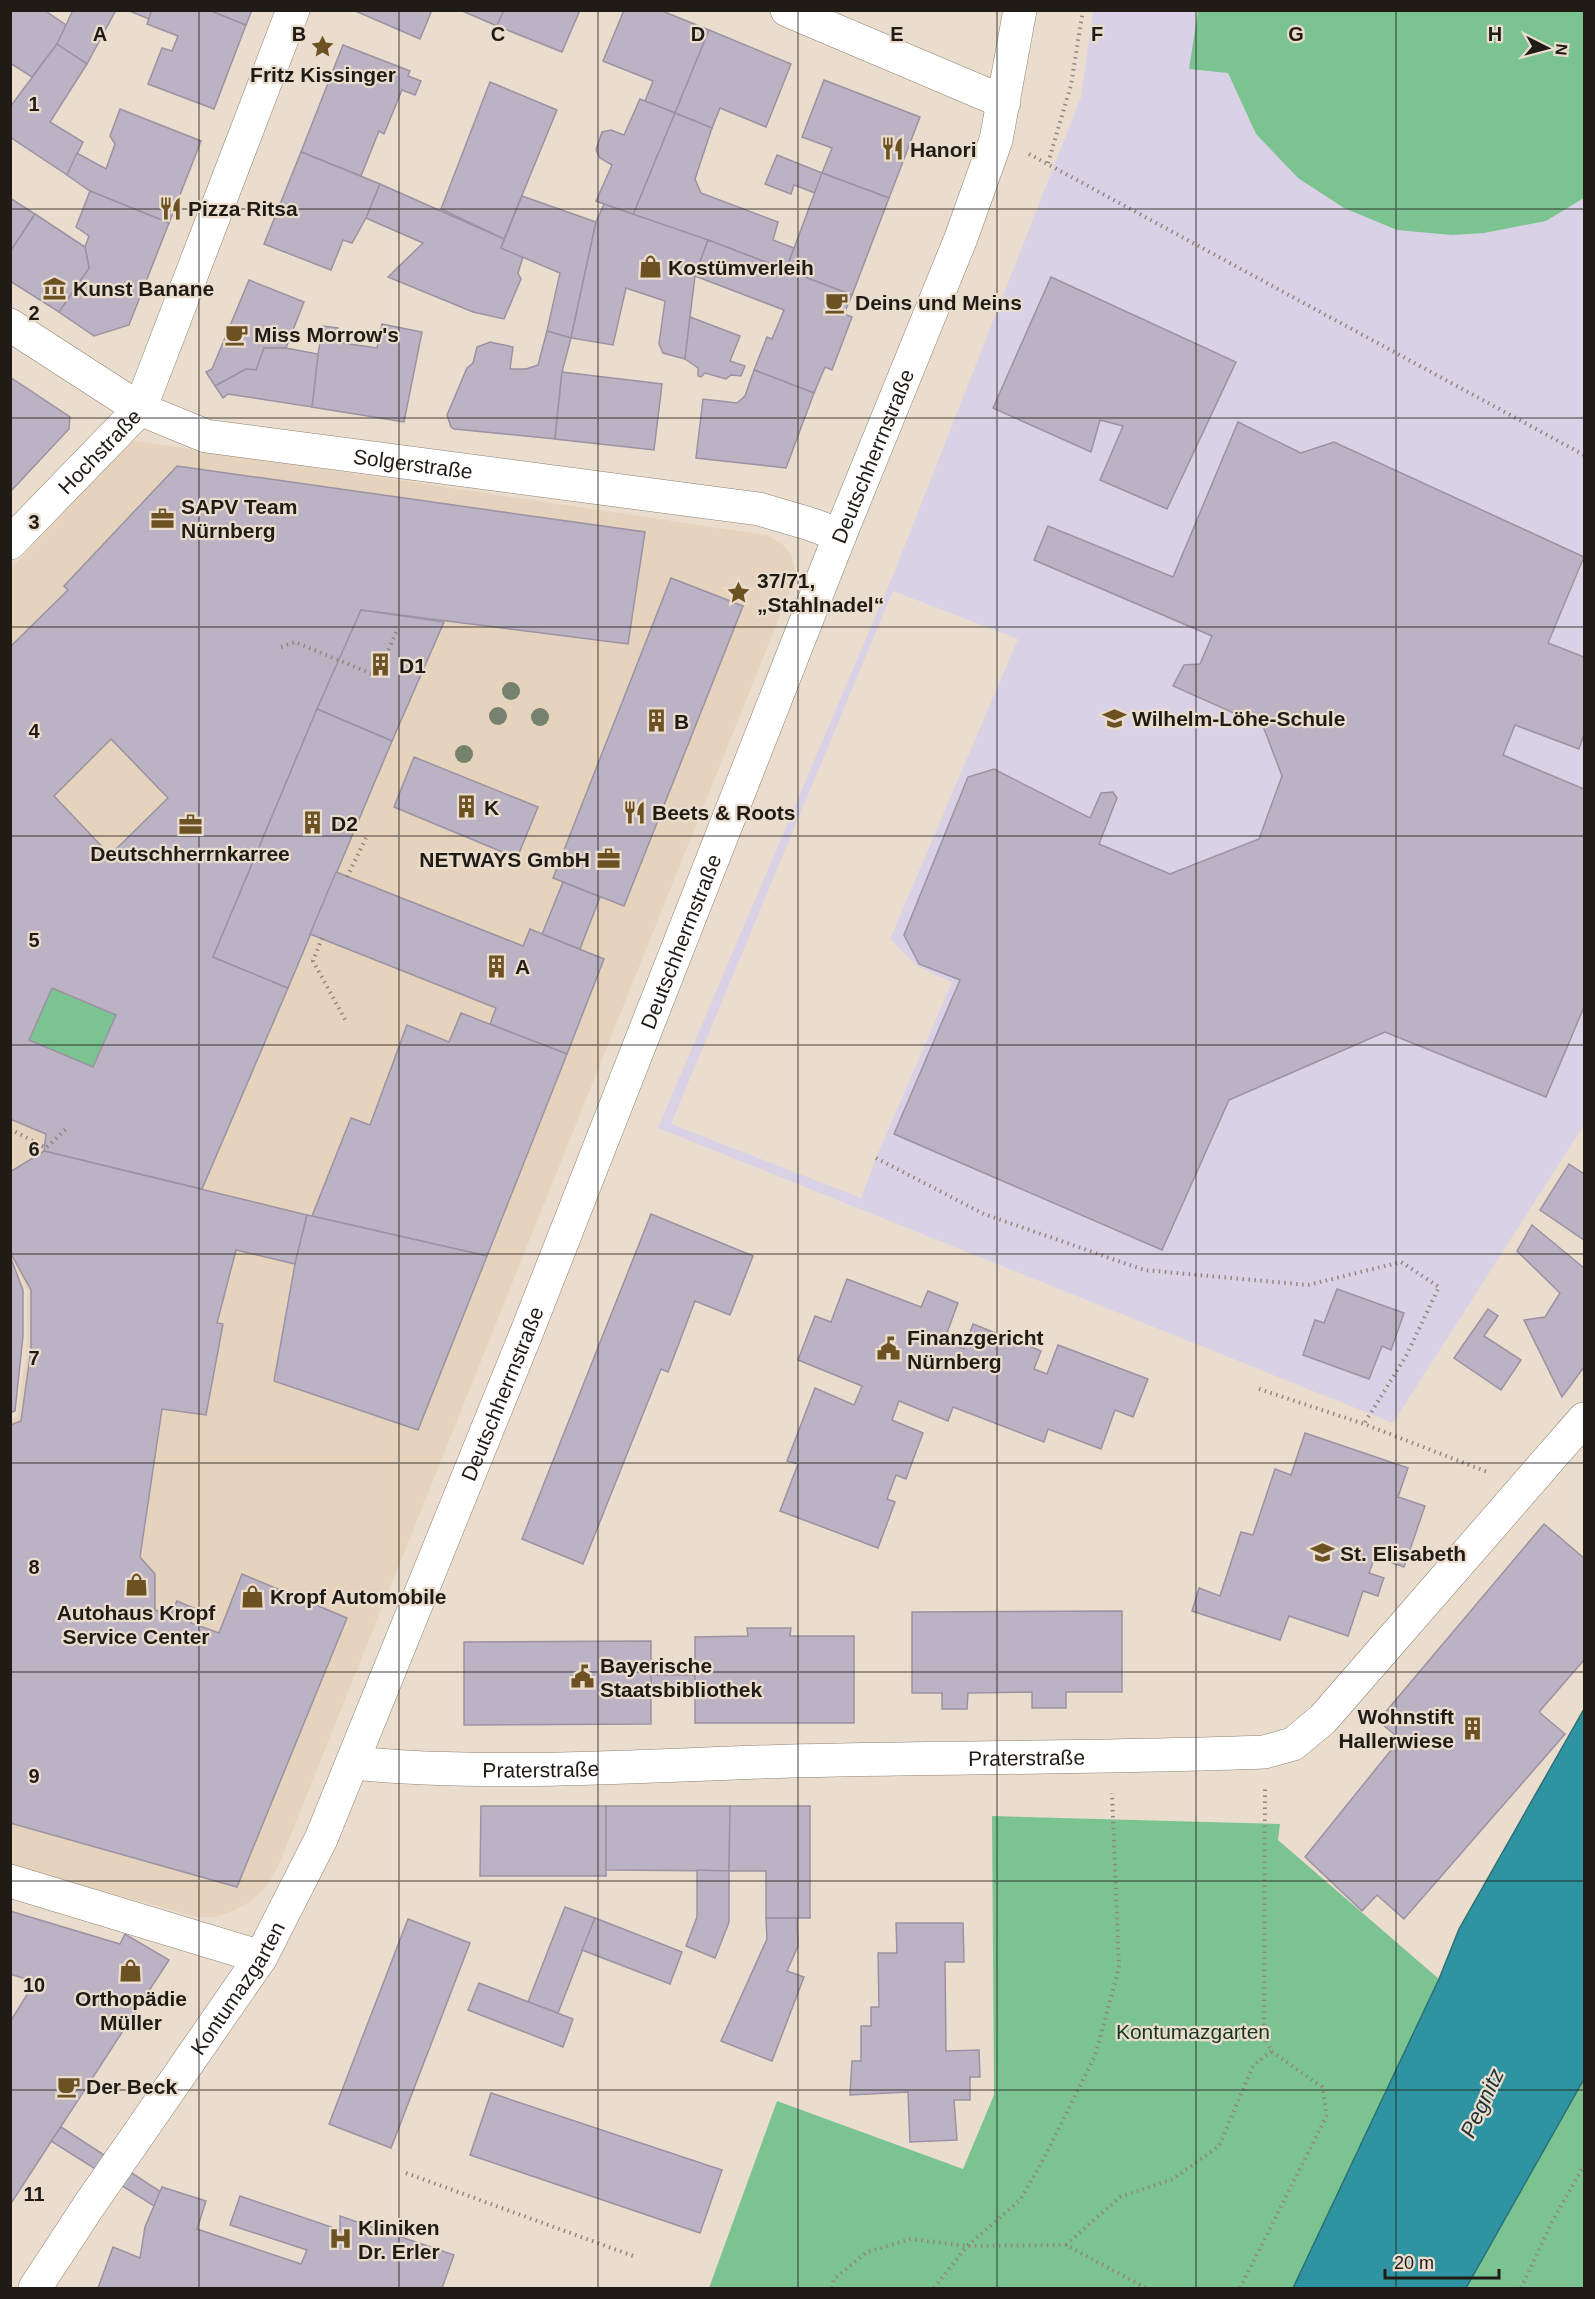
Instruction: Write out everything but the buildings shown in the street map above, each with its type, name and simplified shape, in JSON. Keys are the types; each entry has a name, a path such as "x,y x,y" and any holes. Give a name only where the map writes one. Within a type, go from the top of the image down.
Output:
{"street":[{"name":"Hochstraße","path":"10,543 140,409 293,10"},
{"path":"787,10 1004,102"},
{"name":"Deutschherrnstraße","path":"352,1763 537,1308 840,535 961,238 996,140 1020,10"},
{"name":"Solgerstraße","path":"10,325 140,409 206,436 759,509 840,535"},
{"name":"Praterstraße","path":"352,1763 414,1769 479,1770 868,1759 1264,1752 1293,1744 1323,1719 1575,1430"},
{"name":"Kontumazgarten","path":"35,2289 88,2207 261,1957 317,1849 352,1763"},
{"path":"10,1881 261,1957"}],"path":[{"path":"1048,163 1071,85 1083,10"},
{"path":"996,140 1048,163 1584,454"},
{"path":"281,647 295,642 377,676 398,628"},
{"path":"347,876 366,838"},
{"path":"322,938 314,961 347,1023"},
{"path":"10,1130 46,1148 68,1127"},
{"path":"876,1158 984,1214 1144,1270 1308,1285 1401,1262 1439,1287 1406,1356 1365,1424"},
{"path":"1259,1389 1365,1424 1524,1486"},
{"path":"1240,2289 1327,2115 1322,2087 1271,2051 1264,2034 1264,1752"},
{"path":"934,2289 966,2246 1020,2200 1041,2164 1095,2056 1119,1968 1111,1756"},
{"path":"1066,2245 1120,2197 1173,2179 1219,2146 1253,2066 1271,2051"},
{"path":"1521,2289 1552,2222 1584,2165"},
{"path":"406,2173 636,2257"},
{"path":"832,2289 834,2279 867,2252 911,2239 966,2246 1066,2245 1146,2289"}],"shaded area":[{"name":"Wilhelm-Löhe-Schule","path":"1093,11 1198,11 1189,69 1228,72 1256,134 1546,221 1584,198 1584,557 1334,442 1301,453 1238,422 1173,577 1048,527 1034,560 1212,636 1200,664 1184,665 1173,686 1263,726 1282,776 1259,839 1170,874 1099,844 1101,794 1090,818 968,777 904,935 919,964 960,980 894,1134 1162,1250 1229,1100 1385,1032 1546,1097 1584,1007 1584,1125 1393,1423 658,1128 896,568 1081,97","holes":["1051,278 1236,362 1167,509 1101,480 1123,426 1100,420 1091,451","893,591 1018,639 890,939 917,966 952,982 861,1198 671,1124","1337,1289 1404,1313 1391,1349 1382,1346 1369,1379 1303,1355 1315,1320 1324,1323"]},
{"path":"131,440 766,535 782,544 791,554 794,568 794,581 278,1867 266,1887 250,1902 215,1917 197,1917 11,1866 10,1419 17,1417 26,1355 27,1290 11,1257 11,569"},
{"path":"1584,561 1584,657 1548,643"},
{"path":"1515,725 1579,748 1584,734 1584,789 1503,755"}],"green space":[{"path":"1198,11 1584,11 1584,198 1546,221 1484,233 1452,235 1397,230 1344,208 1298,178 1256,134 1228,73 1189,69"},
{"path":"52,988 116,1015 93,1067 29,1040"},
{"name":"Kontumazgarten","path":"992,1816 1280,1824 1278,1840 1439,1979 1293,2288 709,2288 777,2101 963,2169 994,2095"},
{"path":"1584,2079 1584,2288 1466,2288"}],"water":[{"name":"Pegnitz","path":"1584,1709 1584,2079 1466,2288 1293,2288 1439,1979 1459,1929"}],"place":[{"name":"Fritz Kissinger","path":"323,46"},
{"name":"Hanori","path":"892,149"},
{"name":"Pizza Ritsa","path":"170,208"},
{"name":"Kostümverleih","path":"650,267"},
{"name":"Kunst Banane","path":"55,288"},
{"name":"Deins und Meins","path":"837,302"},
{"name":"Miss Morrow's","path":"236,334"},
{"name":"SAPV Team Nürnberg","path":"163,518"},
{"name":"37/71, „Stahlnadel“","path":"739,592"},
{"name":"D1","path":"381,665"},
{"name":"Wilhelm-Löhe-Schule","path":"1114,718"},
{"name":"B","path":"656,721"},
{"name":"K","path":"466,807"},
{"name":"Beets & Roots","path":"634,812"},
{"name":"D2","path":"313,823"},
{"name":"Deutschherrnkarree","path":"190,825"},
{"name":"NETWAYS GmbH","path":"608,859"},
{"name":"A","path":"497,966"},
{"name":"Finanzgericht Nürnberg","path":"889,1349"},
{"name":"St. Elisabeth","path":"1322,1553"},
{"name":"Autohaus Kropf Service Center","path":"136,1584"},
{"name":"Kropf Automobile","path":"252,1596"},
{"name":"Bayerische Staatsbibliothek","path":"582,1677"},
{"name":"Wohnstift Hallerwiese","path":"1472,1728"},
{"name":"Orthopädie Müller","path":"131,1970"},
{"name":"Der Beck","path":"68,2086"},
{"name":"Kliniken Dr. Erler","path":"340,2239"}]}
